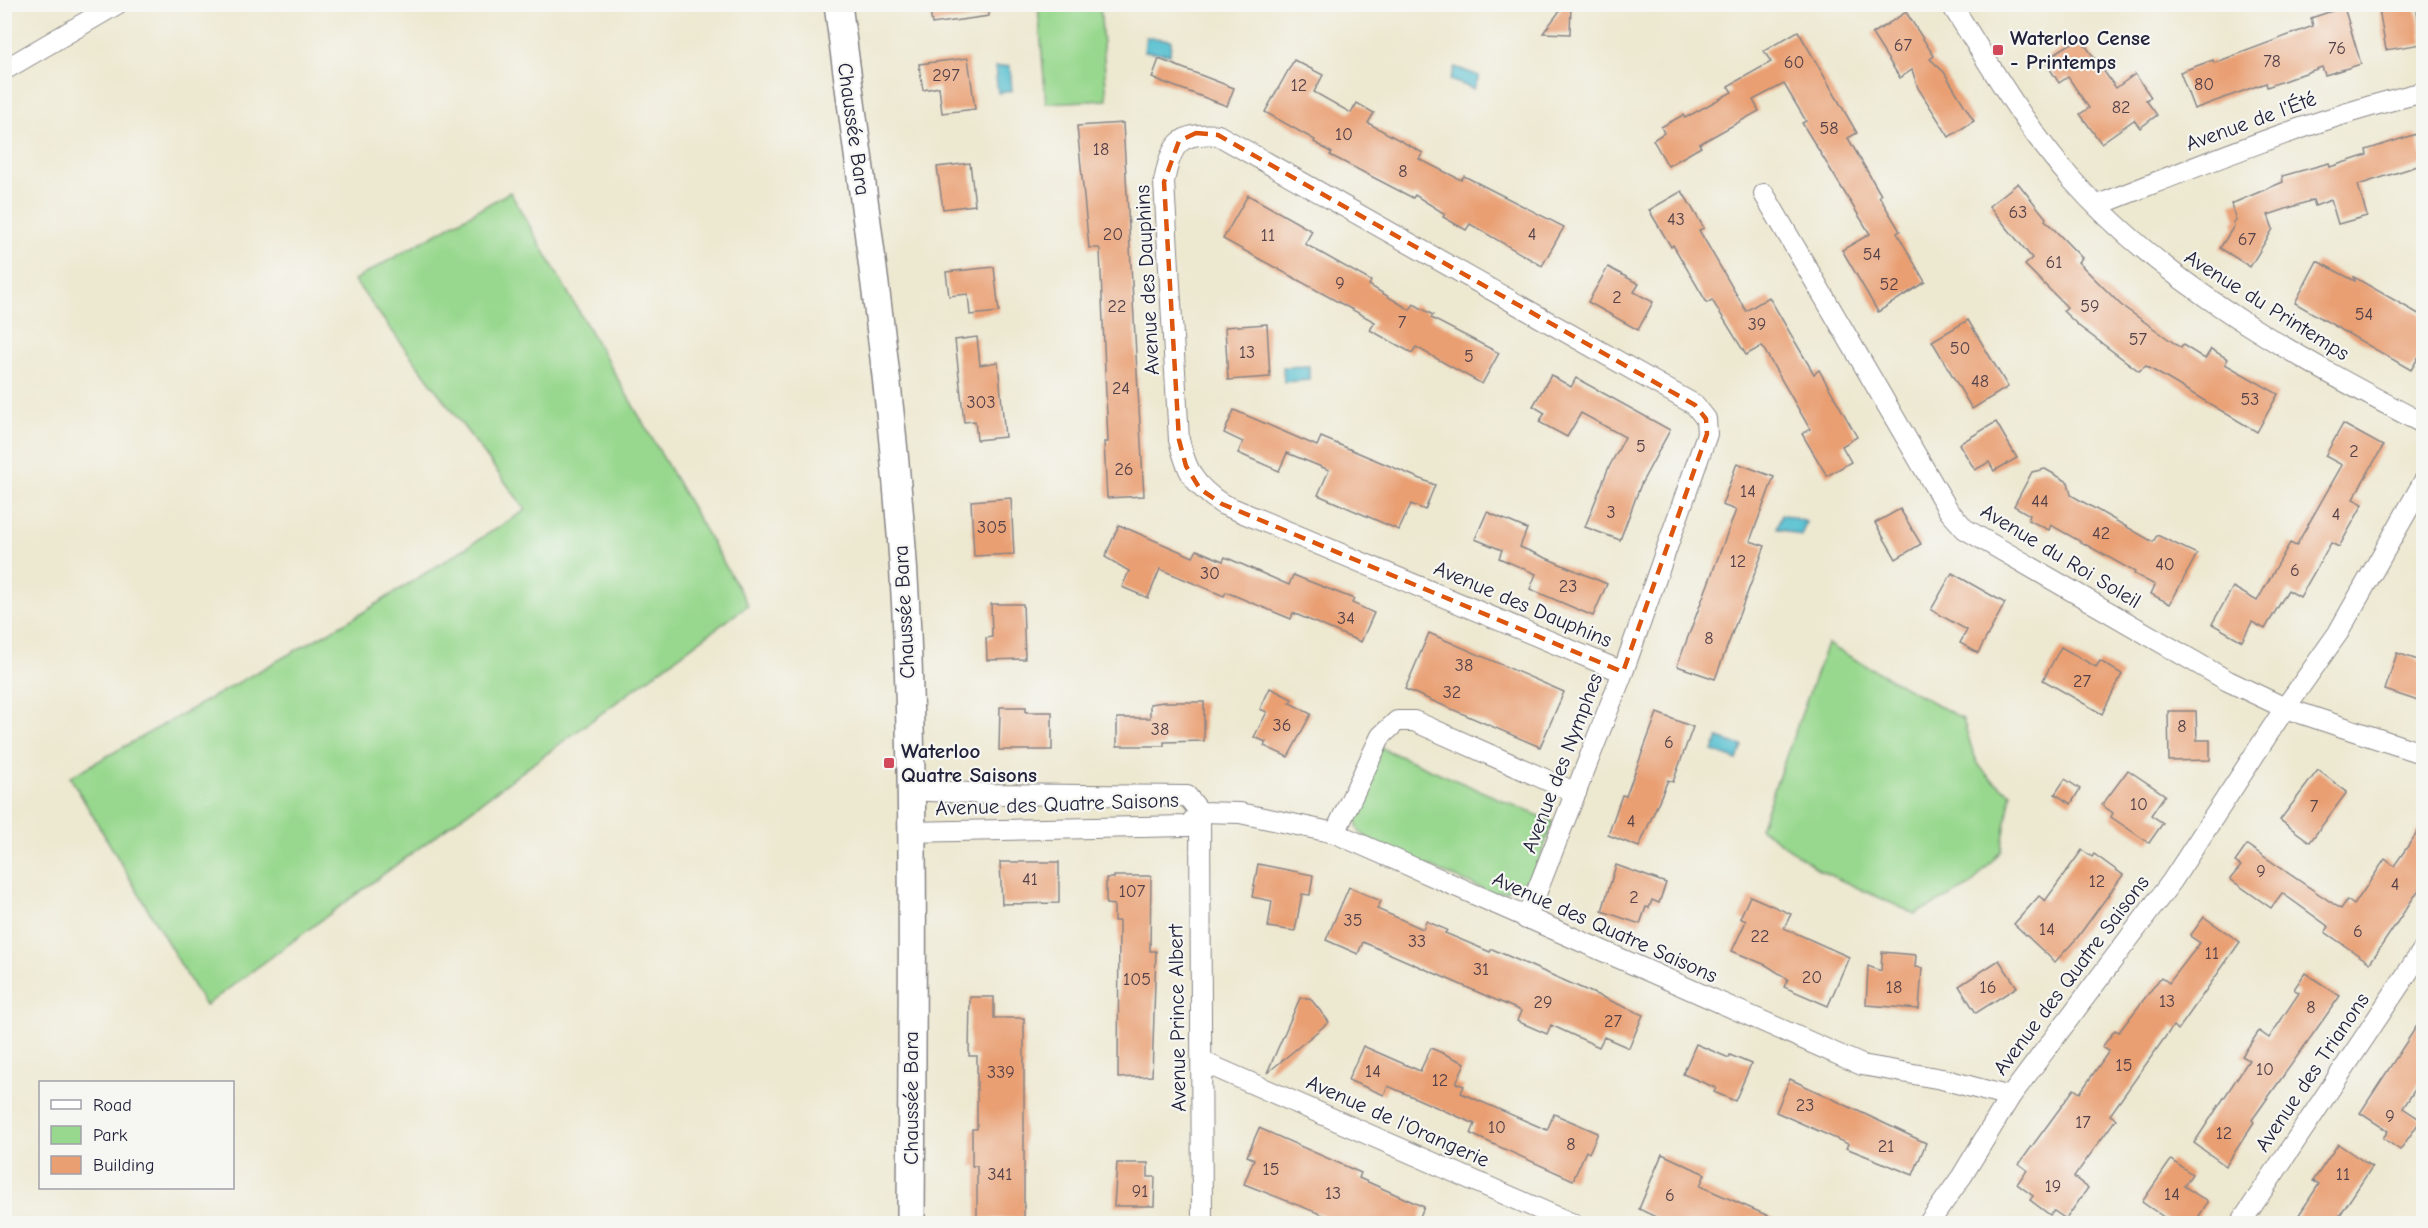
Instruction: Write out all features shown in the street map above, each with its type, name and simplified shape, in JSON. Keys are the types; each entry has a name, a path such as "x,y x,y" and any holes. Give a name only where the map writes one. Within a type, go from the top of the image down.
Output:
{"main road":[{"name":"Chaussée Bara","path":"838,4 878,308 893,448 907,632 910,790 911,1224"}],"street":[{"path":"4,70 117,4"},
{"name":"Avenue du Printemps","path":"1951,4 2029,124 2072,180 2164,269 2231,315 2424,424"},
{"name":"Avenue de l'Été","path":"2098,205 2282,133 2359,107 2424,92"},
{"name":"Avenue des Dauphins","path":"1623,672 1222,504 1200,489 1186,466 1179,440 1164,182 1168,162 1179,141 1196,133 1218,135 1695,405 1706,419"},
{"name":"Avenue du Roi Soleil","path":"1764,194 1938,493 1965,529 2228,681 2285,708 2424,754"},
{"name":"Avenue des Nymphes","path":"1526,919 1623,672 1707,434 1706,419"},
{"name":"Avenue des Quatre Saisons","path":"910,790 991,794 1187,796 1200,812 1240,813 1335,834 1862,1065 1942,1079 2010,1097 2172,881 2285,708 2338,633 2424,481"},
{"path":"1335,834 1381,736 1397,721 1414,722 1576,793"},
{"name":"Avenue des Quatre Saisons","path":"910,832 1188,826 1200,812"},
{"name":"Avenue Prince Albert","path":"1200,812 1202,1224"},
{"name":"Avenue des Trianons","path":"2240,1224 2424,948"},
{"name":"Avenue de l'Orangerie","path":"1203,1062 1573,1224"},
{"path":"1928,1224 1962,1176 2010,1097"}],"highlighted area":[{"path":"1196,133 1218,135 1695,405 1706,419 1707,434 1623,672 1222,504 1200,489 1186,466 1179,440 1164,182 1179,141"}],"green space":[{"path":"1038,5 1100,5 1107,100 1046,103"},
{"path":"510,192 748,605 205,1006 70,777 359,615 526,510 354,280"},
{"path":"1827,644 1963,719 1970,744 1983,770 2011,793 2001,851 1970,886 1915,914 1821,871 1760,828"},
{"path":"1381,748 1553,822 1536,869 1529,879 1504,892 1492,893 1374,843 1361,833 1356,823 1359,802"}],"water":[{"path":"1146,37 1171,40 1170,54 1144,51"},
{"path":"1010,66 1012,91 998,93 995,67"},
{"path":"1455,67 1479,76 1474,89 1450,80"},
{"path":"1309,366 1309,380 1284,382 1283,367"},
{"path":"1782,514 1806,522 1801,536 1777,528"},
{"path":"1718,738 1742,746 1737,760 1713,751"}],"building":[{"path":"929,4 989,4 989,16 932,24"},
{"path":"1565,4 1571,4 1570,34 1543,33"},
{"path":"2402,4 2416,4 2422,44 2386,50 2379,9"},
{"path":"2344,7 2361,64 2325,75 2322,67 2267,87 2266,83 2194,109 2180,72 2213,60 2214,63 2313,26 2311,18"},
{"path":"1906,12 1934,56 1930,59 1944,72 1974,121 1949,137 1918,88 1912,70 1900,78 1872,34"},
{"path":"1798,31 1857,133 1848,138 1881,195 1879,196 1900,231 1897,233 1925,282 1878,312 1842,250 1870,234 1802,123 1806,121 1784,84 1753,100 1759,111 1699,144 1701,147 1668,166 1653,140 1664,133 1661,127 1683,115 1685,118 1732,92 1728,86 1771,62 1764,51"},
{"path":"2080,38 2116,88 2135,74 2151,97 2146,100 2157,115 2140,128 2134,120 2101,143 2080,114 2089,108 2068,77 2059,83 2044,60"},
{"path":"968,58 975,109 942,113 939,87 923,90 919,64"},
{"path":"1159,59 1234,88 1227,106 1152,78"},
{"path":"1294,60 1323,75 1314,92 1351,113 1357,103 1374,113 1368,123 1423,153 1419,159 1461,180 1464,176 1564,227 1542,266 1470,224 1466,230 1443,217 1445,214 1415,195 1413,198 1330,155 1332,153 1314,142 1315,140 1265,112"},
{"path":"1123,123 1144,496 1107,498 1104,442 1108,442 1100,250 1089,248 1077,126"},
{"path":"2416,134 2424,164 2358,185 2367,216 2338,224 2331,200 2315,206 2313,200 2268,215 2273,229 2250,267 2220,248 2236,220 2231,204 2283,182 2282,176 2329,163 2330,167 2367,155 2366,150"},
{"path":"970,163 975,205 943,209 937,167"},
{"path":"2018,183 2046,218 2045,220 2082,258 2078,262 2121,305 2181,348 2183,345 2205,359 2211,349 2228,359 2225,364 2278,394 2257,432 2146,366 2139,371 2080,327 2063,311 2067,307 2025,265 2032,258 1989,206"},
{"path":"1682,191 1704,228 1699,230 1746,311 1769,297 1814,374 1819,370 1857,437 1842,446 1851,462 1827,476 1802,434 1810,429 1762,346 1746,355 1712,300 1707,303 1673,245 1671,247 1649,210"},
{"path":"1248,195 1312,231 1305,244 1371,281 1369,285 1410,310 1414,304 1433,315 1431,318 1499,353 1482,384 1416,347 1412,353 1370,330 1375,322 1223,239"},
{"path":"2317,261 2355,281 2354,277 2424,317 2424,348 2411,370 2295,303"},
{"path":"994,267 999,312 970,315 968,294 949,296 946,272"},
{"path":"1608,267 1639,284 1634,292 1653,302 1638,330 1588,302"},
{"path":"1968,320 2008,387 1972,409 1932,341"},
{"path":"1267,324 1270,377 1228,380 1225,327"},
{"path":"977,337 980,365 998,362 1005,437 977,440 975,421 964,422 955,340"},
{"path":"1551,375 1571,387 1576,378 1670,430 1641,484 1620,540 1585,527 1608,469 1625,437 1581,413 1567,437 1539,422 1545,413 1533,406"},
{"path":"1234,410 1317,446 1321,437 1435,485 1425,510 1411,504 1399,530 1318,495 1329,470 1287,453 1279,471 1238,453 1243,442 1224,433"},
{"path":"1996,422 2017,458 1994,471 1989,462 1975,470 1959,444"},
{"path":"2343,424 2383,446 2353,499 2363,504 2339,547 2331,543 2300,597 2288,590 2265,629 2252,622 2242,641 2212,624 2233,587 2257,601 2290,543 2296,546 2342,465 2325,456"},
{"path":"1737,463 1774,477 1750,541 1765,546 1715,679 1677,666 1736,510 1722,505"},
{"path":"2045,469 2068,482 2071,495 2153,542 2157,535 2197,554 2170,604 2151,594 2155,585 2134,574 2135,572 2051,525 2049,530 2028,520 2030,515 2014,506 2032,472"},
{"path":"1011,498 1014,554 974,556 971,501"},
{"path":"1900,509 1921,544 1896,559 1875,523"},
{"path":"1487,512 1527,529 1520,547 1607,584 1593,616 1530,589 1536,574 1499,558 1502,550 1475,539"},
{"path":"1119,525 1193,557 1197,550 1223,561 1225,557 1289,585 1293,575 1354,599 1352,603 1374,613 1361,642 1293,613 1291,619 1226,592 1224,596 1160,569 1148,598 1122,587 1129,571 1105,557"},
{"path":"1952,573 2005,603 1978,653 1960,643 1967,630 1931,610"},
{"path":"991,604 1023,604 1025,659 987,660 986,638 992,637"},
{"path":"1429,633 1564,692 1540,747 1405,689"},
{"path":"2061,647 2096,667 2100,661 2122,674 2102,714 2043,680"},
{"path":"2397,653 2424,662 2424,703 2385,690"},
{"path":"1270,688 1292,699 1290,703 1311,714 1288,757 1264,746 1266,742 1254,737 1267,712 1260,709"},
{"path":"1204,702 1204,741 1164,742 1164,746 1117,746 1117,718 1150,718 1150,704"},
{"path":"1000,707 1026,707 1026,712 1052,712 1052,750 999,750"},
{"path":"2168,711 2196,711 2197,740 2210,740 2210,760 2169,761"},
{"path":"1657,713 1693,727 1673,782 1668,780 1639,847 1608,835 1622,795 1626,796"},
{"path":"2128,770 2165,795 2151,815 2163,823 2149,843 2111,817 2113,813 2102,805"},
{"path":"2318,770 2347,792 2310,842 2280,820"},
{"path":"2065,779 2080,789 2071,804 2055,794"},
{"path":"2424,823 2424,882 2370,963 2325,932 2329,927 2282,893 2271,908 2230,879 2241,866 2235,862 2247,845 2341,909 2347,900 2354,905 2385,859 2394,866"},
{"path":"2082,850 2092,857 2094,854 2123,875 2077,938 2055,962 2014,924 2039,896 2045,901"},
{"path":"1000,862 1059,862 1059,903 1002,904"},
{"path":"1258,864 1313,875 1310,895 1302,894 1295,931 1268,927 1272,901 1252,897"},
{"path":"1616,865 1666,883 1659,903 1652,900 1649,908 1646,907 1640,924 1602,911"},
{"path":"1114,876 1151,876 1150,951 1156,951 1152,1076 1118,1078 1119,921 1114,921 1114,905 1106,904 1106,878 1114,878"},
{"path":"1349,887 1381,901 1377,909 1423,929 1426,921 1447,930 1445,933 1490,952 1492,949 1643,1015 1629,1048 1604,1037 1599,1047 1551,1025 1547,1034 1517,1021 1521,1011 1363,942 1358,954 1326,940"},
{"path":"1750,896 1791,914 1784,928 1849,957 1828,1006 1784,987 1788,979 1766,965 1732,951 1746,921 1740,918"},
{"path":"2204,917 2240,942 2178,1030 2173,1026 2110,1115 2116,1119 2074,1177 2088,1188 2066,1219 2054,1211 2050,1215 2030,1200 2033,1196 2017,1184 2027,1170 2019,1164 2074,1089 2080,1093 2109,1051 2102,1047 2115,1030 2119,1032 2161,977 2169,983 2200,943 2190,936"},
{"path":"1882,952 1916,955 1915,967 1922,968 1919,1009 1866,1005 1868,966 1881,971"},
{"path":"1999,960 2017,987 1976,1013 1959,986"},
{"path":"2305,973 2340,996 2252,1120 2254,1122 2226,1166 2194,1143 2249,1060 2242,1056 2259,1031 2269,1038 2299,993 2294,989"},
{"path":"970,997 994,997 994,1018 1024,1018 1024,1218 977,1219 977,1166 972,1166 972,1129 977,1129 977,1056 969,1056"},
{"path":"1300,998 1310,998 1329,1022 1267,1073"},
{"path":"2424,1015 2424,1076 2403,1108 2421,1120 2400,1150 2383,1138 2388,1131 2360,1113"},
{"path":"1696,1044 1729,1058 1730,1055 1751,1064 1735,1101 1714,1092 1716,1088 1683,1074"},
{"path":"1363,1046 1420,1071 1431,1048 1465,1063 1456,1083 1464,1086 1461,1093 1547,1130 1554,1114 1598,1133 1589,1153 1586,1151 1573,1180 1471,1134 1475,1124 1388,1086 1384,1095 1348,1080"},
{"path":"1790,1079 1926,1143 1913,1175 1846,1148 1848,1144 1776,1112"},
{"path":"1259,1128 1361,1173 1359,1178 1424,1207 1417,1224 1346,1224 1244,1184 1254,1159 1247,1156"},
{"path":"2338,1144 2372,1167 2334,1224 2293,1224 2319,1184 2313,1181"},
{"path":"1662,1154 1705,1174 1700,1186 1787,1224 1670,1224 1639,1209"},
{"path":"2171,1160 2192,1174 2184,1186 2208,1202 2194,1224 2174,1224 2142,1202"},
{"path":"1117,1163 1148,1163 1148,1177 1155,1177 1154,1206 1114,1206"}],"place":[{"name":"Waterloo Cense - Printemps","path":"1998,50"},
{"name":"Waterloo Quatre Saisons","path":"889,763"}]}
